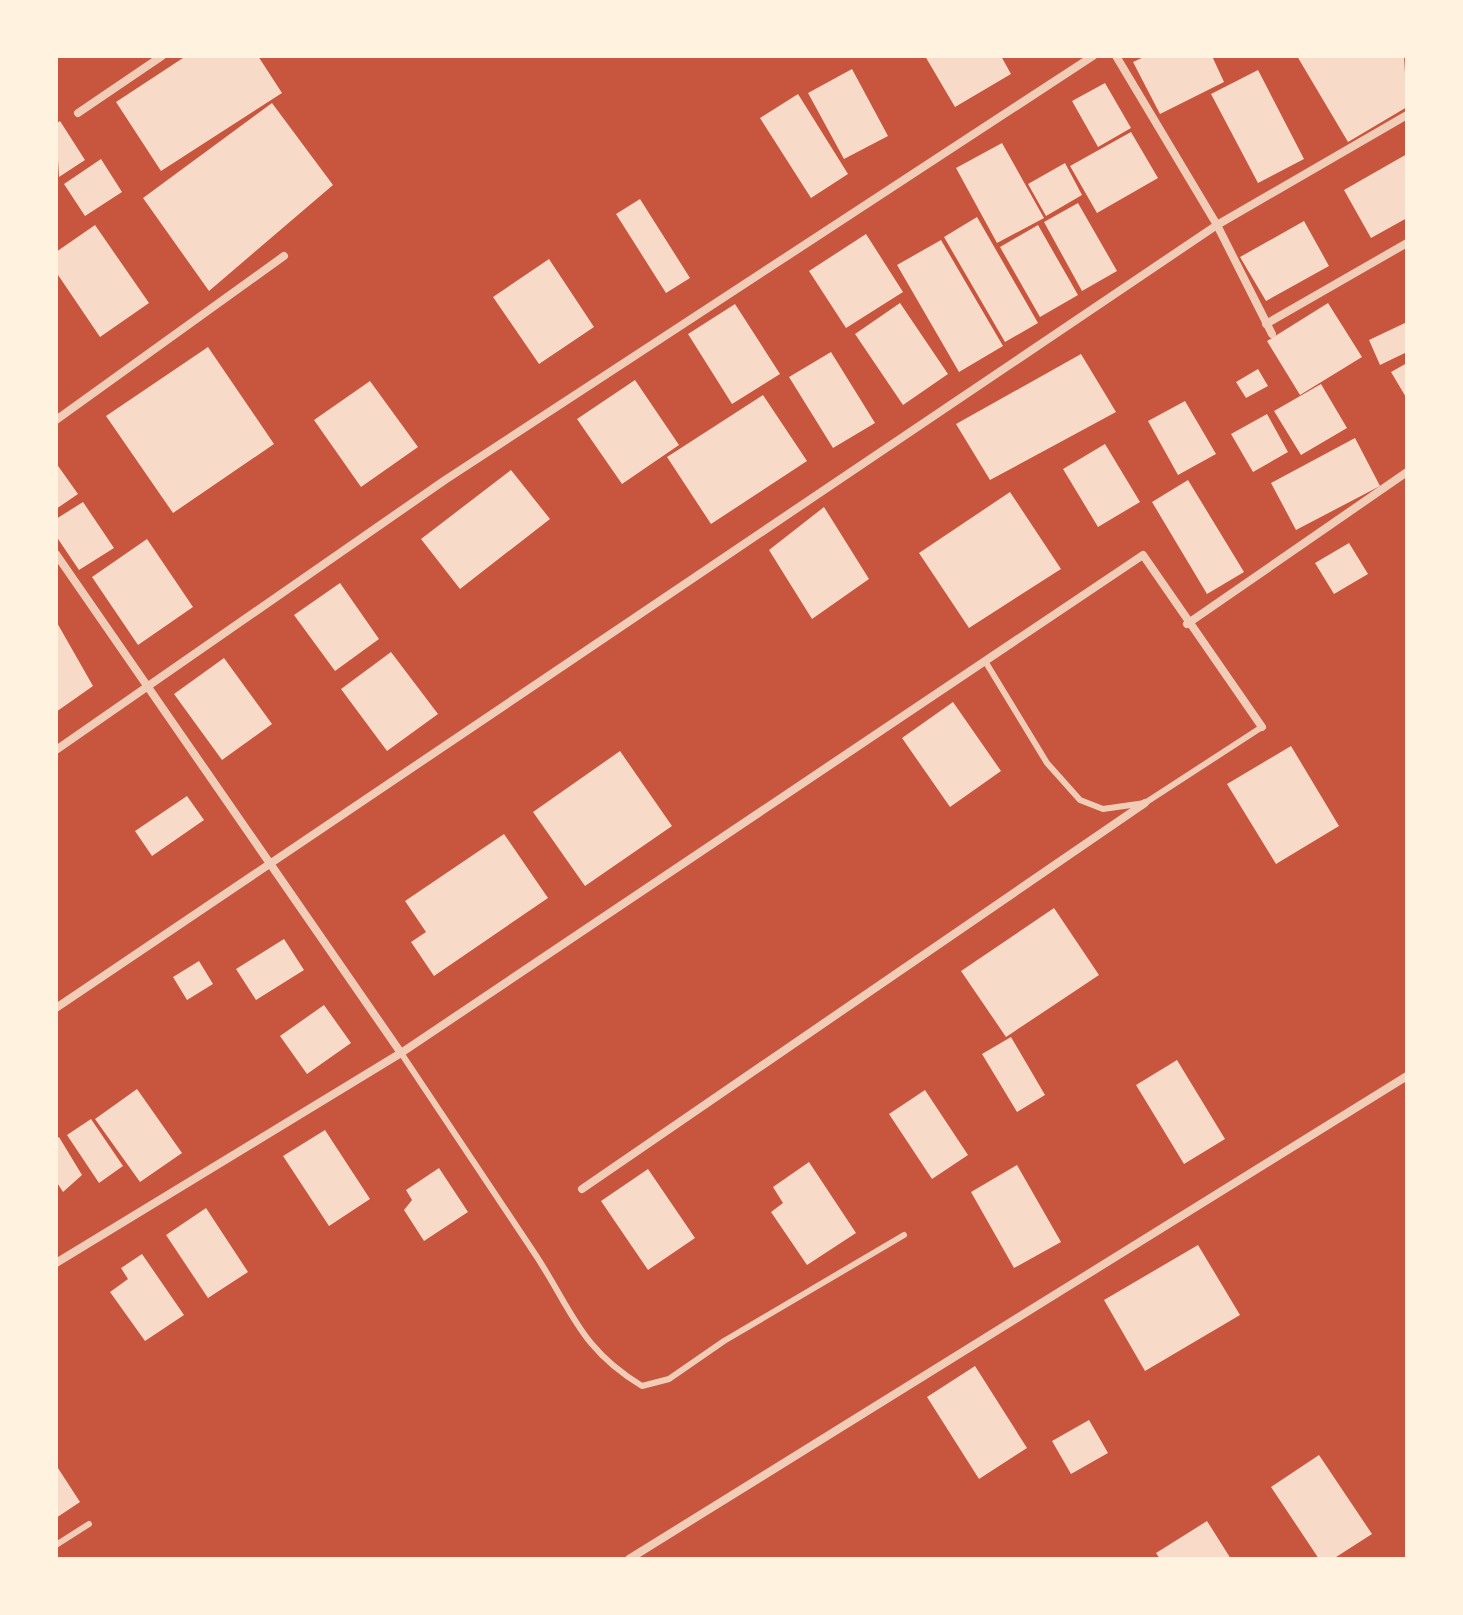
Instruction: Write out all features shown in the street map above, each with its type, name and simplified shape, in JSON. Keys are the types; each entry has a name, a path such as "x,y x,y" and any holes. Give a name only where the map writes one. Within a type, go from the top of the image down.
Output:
{"street":[{"path":"78,113 162,56"},
{"path":"56,750 445,480 1093,56"},
{"path":"1116,56 1217,225 1272,334"},
{"path":"56,1008 1217,225 1407,115"},
{"path":"1266,324 1407,243"},
{"path":"56,420 284,256"},
{"path":"1187,624 1407,472"},
{"path":"56,554 401,1053"},
{"path":"56,1263 401,1053 1143,555 1187,624 1262,727"},
{"path":"582,1189 1145,803"},
{"path":"629,1559 1407,1076"}],"lane":[{"path":"985,661 1047,763 1080,800 1103,809 1145,803 1262,727"},
{"path":"401,1053 539,1260 580,1331 609,1366 642,1386 669,1379 724,1341 904,1235"},
{"path":"56,1545 89,1524"}],"building":[{"path":"186,56 258,56 282,93 161,171 116,102"},
{"path":"925,56 1001,56 1011,74 955,107"},
{"path":"1146,56 1212,56 1224,82 1160,114 1133,62"},
{"path":"1297,56 1404,56 1407,107 1348,142"},
{"path":"852,69 888,136 844,159 808,93"},
{"path":"1258,70 1304,159 1258,183 1211,94"},
{"path":"1105,83 1131,128 1098,147 1072,101"},
{"path":"798,94 848,174 811,198 760,118"},
{"path":"272,103 333,185 209,291 143,198"},
{"path":"60,121 85,160 59,177 56,124"},
{"path":"1131,132 1158,178 1097,213 1070,166"},
{"path":"1002,143 1044,218 997,243 956,168"},
{"path":"1407,154 1407,218 1371,238 1344,190"},
{"path":"101,159 122,192 85,216 64,184"},
{"path":"1065,163 1082,195 1046,216 1028,184"},
{"path":"640,199 690,278 666,293 616,214"},
{"path":"1078,203 1117,271 1082,291 1044,222"},
{"path":"977,217 1038,323 1005,342 944,237"},
{"path":"1304,221 1329,266 1266,301 1240,257"},
{"path":"95,225 149,303 100,337 56,272 56,252"},
{"path":"1038,225 1078,295 1040,317 1000,247"},
{"path":"866,234 903,292 846,328 809,271"},
{"path":"941,240 1003,346 959,372 897,265"},
{"path":"549,259 594,327 539,364 493,297"},
{"path":"900,303 948,374 903,405 855,334"},
{"path":"1328,303 1362,357 1300,395 1267,341"},
{"path":"735,304 780,374 732,404 688,334"},
{"path":"1407,322 1407,352 1380,365 1369,340"},
{"path":"208,347 274,444 173,513 106,416"},
{"path":"831,352 875,423 833,448 789,377"},
{"path":"1081,354 1116,412 990,480 956,424"},
{"path":"1407,363 1407,399 1391,372"},
{"path":"1258,369 1268,386 1246,398 1236,382"},
{"path":"635,380 679,445 622,484 577,419"},
{"path":"370,381 418,447 361,487 314,420"},
{"path":"1321,384 1347,428 1301,455 1274,411"},
{"path":"763,395 807,461 711,524 667,457"},
{"path":"1185,401 1216,454 1178,475 1148,421"},
{"path":"1267,414 1288,452 1253,472 1231,434"},
{"path":"1355,438 1380,486 1296,530 1271,483"},
{"path":"1105,444 1140,502 1098,527 1063,469"},
{"path":"56,463 78,494 56,509"},
{"path":"511,470 550,519 460,589 421,539"},
{"path":"1188,480 1244,572 1207,594 1152,502"},
{"path":"1010,492 1061,569 969,628 919,553"},
{"path":"83,502 114,548 79,570 56,536 56,519"},
{"path":"824,507 869,579 812,619 769,550"},
{"path":"147,539 193,607 138,645 92,577"},
{"path":"1349,543 1368,574 1334,594 1315,563"},
{"path":"340,583 379,639 335,671 294,615"},
{"path":"56,621 93,686 56,712"},
{"path":"391,652 438,714 387,751 341,689"},
{"path":"224,658 272,724 222,760 174,694"},
{"path":"953,702 1001,771 950,807 902,738"},
{"path":"1291,746 1339,826 1276,864 1227,784"},
{"path":"620,751 672,826 585,886 533,812"},
{"path":"187,796 204,820 152,856 135,831"},
{"path":"504,834 548,898 434,976 411,942 426,932 405,901"},
{"path":"1054,908 1099,975 1006,1037 961,971"},
{"path":"284,939 304,970 256,1000 236,969"},
{"path":"199,961 213,984 187,1000 173,977"},
{"path":"324,1005 351,1043 307,1074 280,1036"},
{"path":"1011,1037 1045,1095 1017,1112 982,1054"},
{"path":"1177,1060 1225,1139 1184,1164 1136,1085"},
{"path":"137,1089 182,1153 140,1182 95,1119"},
{"path":"925,1090 968,1155 932,1179 889,1114"},
{"path":"91,1119 123,1166 99,1183 67,1135"},
{"path":"325,1130 370,1199 329,1226 283,1156"},
{"path":"59,1137 82,1175 63,1192 56,1181 56,1139"},
{"path":"809,1162 856,1233 807,1265 771,1212 783,1203 773,1187"},
{"path":"1017,1165 1061,1242 1014,1268 971,1192"},
{"path":"439,1168 468,1212 424,1241 404,1210 412,1200 406,1190"},
{"path":"648,1169 695,1238 648,1270 601,1201"},
{"path":"206,1208 248,1272 208,1298 166,1235"},
{"path":"1198,1245 1240,1315 1145,1371 1104,1300"},
{"path":"142,1254 184,1315 145,1341 110,1292 128,1279 121,1268"},
{"path":"975,1366 1027,1448 979,1479 927,1397"},
{"path":"1089,1420 1108,1453 1071,1474 1052,1441"},
{"path":"1319,1455 1372,1534 1333,1559 1319,1559 1271,1487"},
{"path":"56,1465 80,1502 56,1518"},
{"path":"1207,1521 1231,1559 1160,1559 1156,1553"}]}
